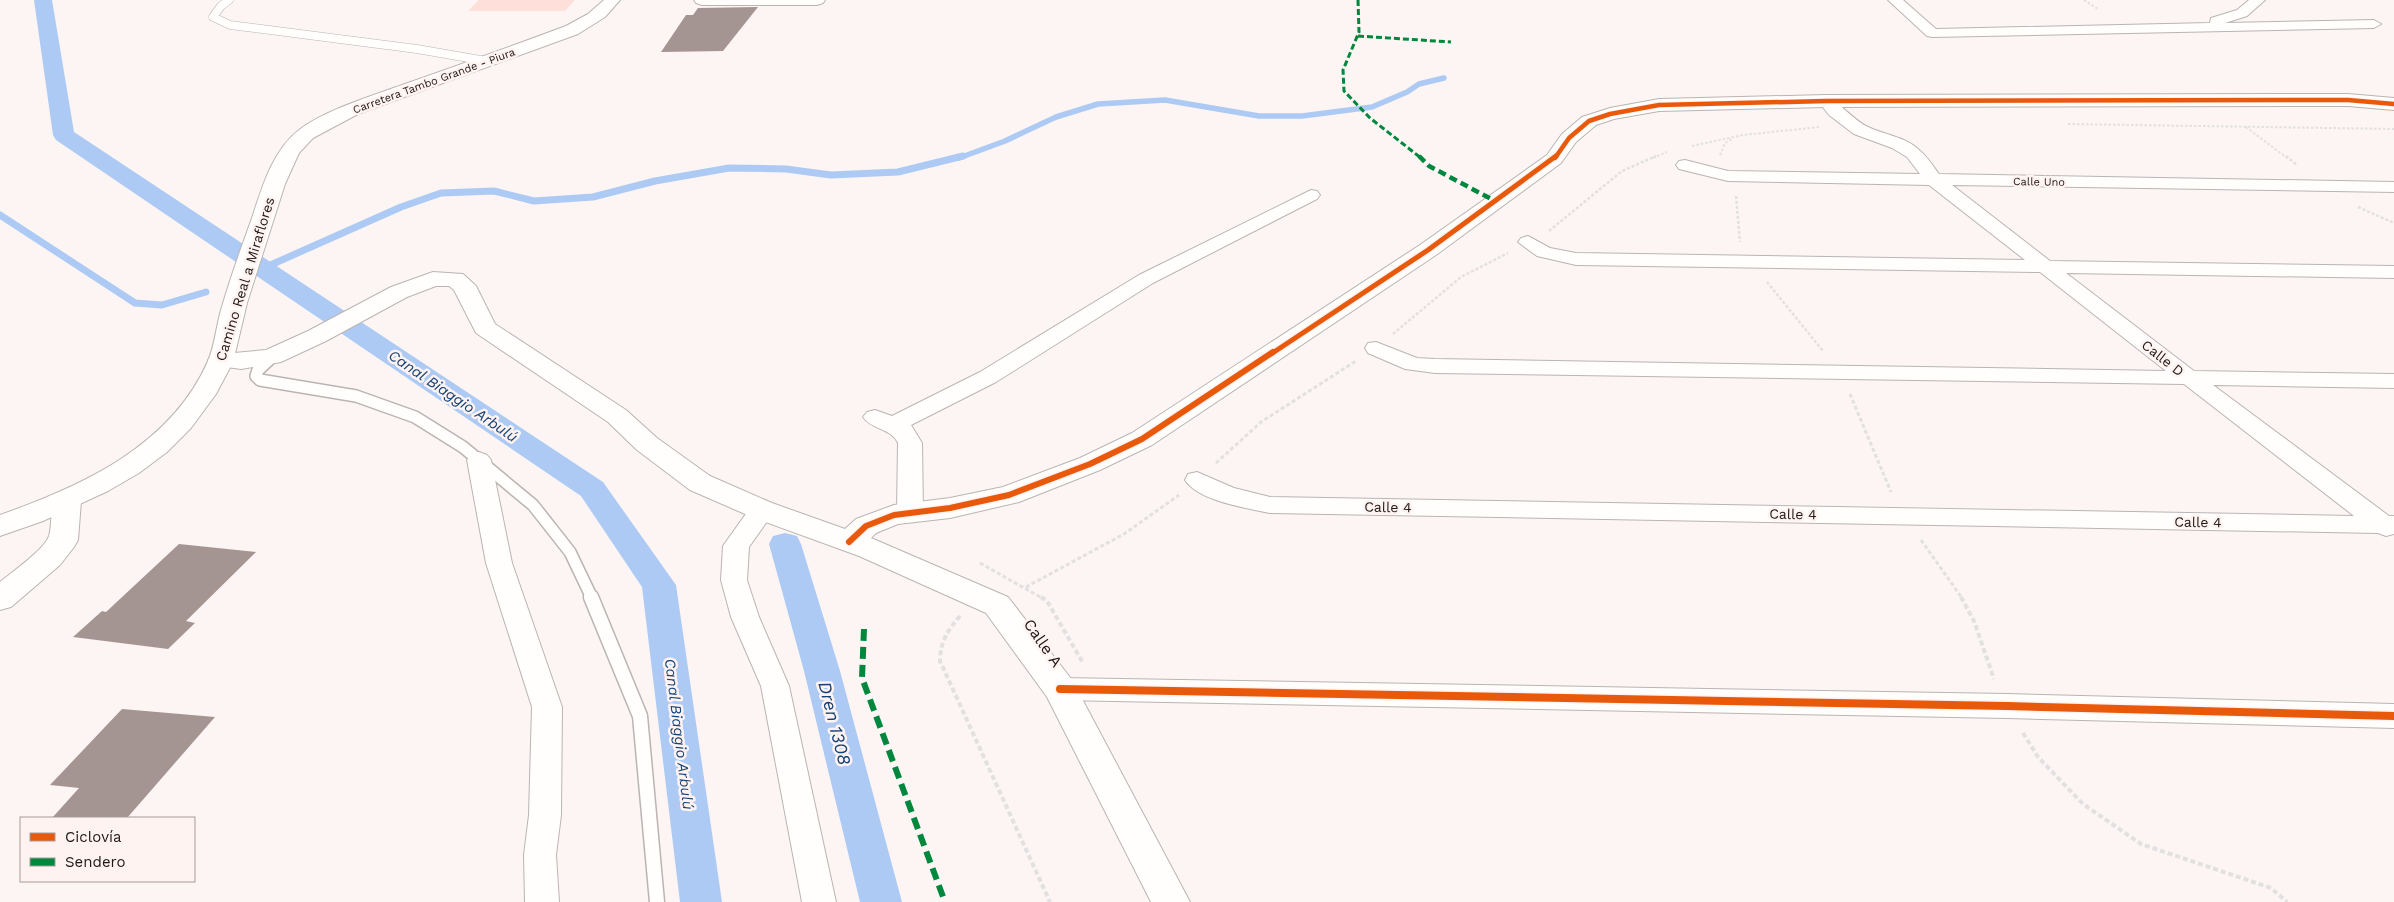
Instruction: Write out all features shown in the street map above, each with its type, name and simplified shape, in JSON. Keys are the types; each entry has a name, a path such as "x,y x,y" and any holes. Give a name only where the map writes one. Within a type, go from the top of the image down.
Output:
{"street":[{"name":"Carretera Tambo Grande - Piura","path":"274,184 291,150 306,134 320,126 351,110 581,26 606,9 612,0"},
{"path":"702,0 817,0"},
{"path":"1895,0 1932,33 2374,24"},
{"path":"2195,28 2242,12 2258,0"},
{"path":"859,545 866,526 894,515 950,508 1009,495 1090,464 1142,439 1428,250 1554,158 1569,138 1589,121 1610,114 1659,105 1826,100 1915,102 2348,100 2394,104"},
{"name":"Calle D","path":"1826,100 1835,112 1860,130 1898,144 1913,152 1934,180 2188,377 2391,527"},
{"name":"Calle Uno","path":"1686,165 1728,176 2394,187"},
{"name":"Camino Real a Miraflores","path":"0,526 68,501 135,463 168,438 188,417 208,388 221,360 235,305 274,184"},
{"path":"910,513 910,444 903,430 884,421 988,377 1146,278 1311,196"},
{"path":"1528,242 1544,252 1576,259 2394,272"},
{"name":"Calle A","path":"221,360 240,361 272,357 317,336 399,292 433,279 455,279 464,286 485,328 617,416 647,444 700,484 762,510 859,545 998,604 1060,689 1171,902"},
{"path":"1376,348 1413,364 1435,366 2394,381"},
{"path":"479,460 499,563 547,707 545,815 540,855 542,902"},
{"name":"Calle 4","path":"1197,480 1227,495 1270,505 2391,527"},
{"path":"0,599 49,557 63,540 68,501"},
{"path":"762,510 736,546 734,580 745,616 776,686 819,902"},
{"path":"1060,689 2007,706 2394,716"}],"lane":[{"path":"229,0 221,6 213,17 230,26 417,49 486,61"},
{"path":"272,357 258,370 256,376 260,380 356,396 415,418 463,447 533,505 570,552 595,605 640,716 657,902"}],"path":[{"path":"2068,124 2394,128"},
{"path":"1687,147 1734,137 1794,129 1852,125"},
{"path":"1734,137 1725,143 1719,161 1736,189 1740,244 1750,263 1783,301 1839,373 1866,430 1886,484 1904,516 1950,580 1974,620 1987,665 2007,706 2038,757 2082,804 2141,844 2271,888 2287,902"},
{"path":"1026,587 1101,548 1166,506 1262,422 1376,348 1461,277 1547,233 1622,171 1670,151"},
{"path":"980,562 1026,587 1047,601 1083,664"},
{"path":"960,617 947,630 940,648 940,661 1050,902"}],"shaded area":[{"path":"479,0 575,0 565,11 468,11"}],"building":[{"path":"758,7 723,51 661,52 686,15 693,15 698,8"},
{"path":"179,544 256,552 186,621 195,623 168,649 73,637 102,611 106,612"},
{"path":"122,709 215,717 128,817 53,817 79,788 50,785"}],"waterway":[{"name":"Canal Biaggio Arbulú","path":"43,0 64,135 592,489 659,585 701,902"},
{"path":"959,158 1005,141 1056,117 1098,104 1165,100 1259,116 1302,116 1372,107 1407,92 1419,84 1444,78"},
{"path":"257,271 401,207 441,193 494,191 534,201 593,197 655,181 729,168 786,169 831,175 898,172 963,156"},
{"path":"0,215 135,303 162,305 206,292"},
{"name":"Dren 1308","path":"785,544 822,671 881,902"}],"marked path":[{"path":"1358,0 1359,32 1343,70 1344,91 1370,118 1418,155 1429,166 1495,201"},
{"path":"1358,36 1451,42"},
{"path":"864,629 862,678 945,902"}],"cycle path":[{"path":"849,542 866,526 894,515 950,508 1009,495 1090,464 1142,439 1428,250 1554,159 1569,138 1589,121 1610,114 1659,105 1826,101 2348,100 2394,104"},
{"path":"1060,689 2007,706 2394,716"}]}
